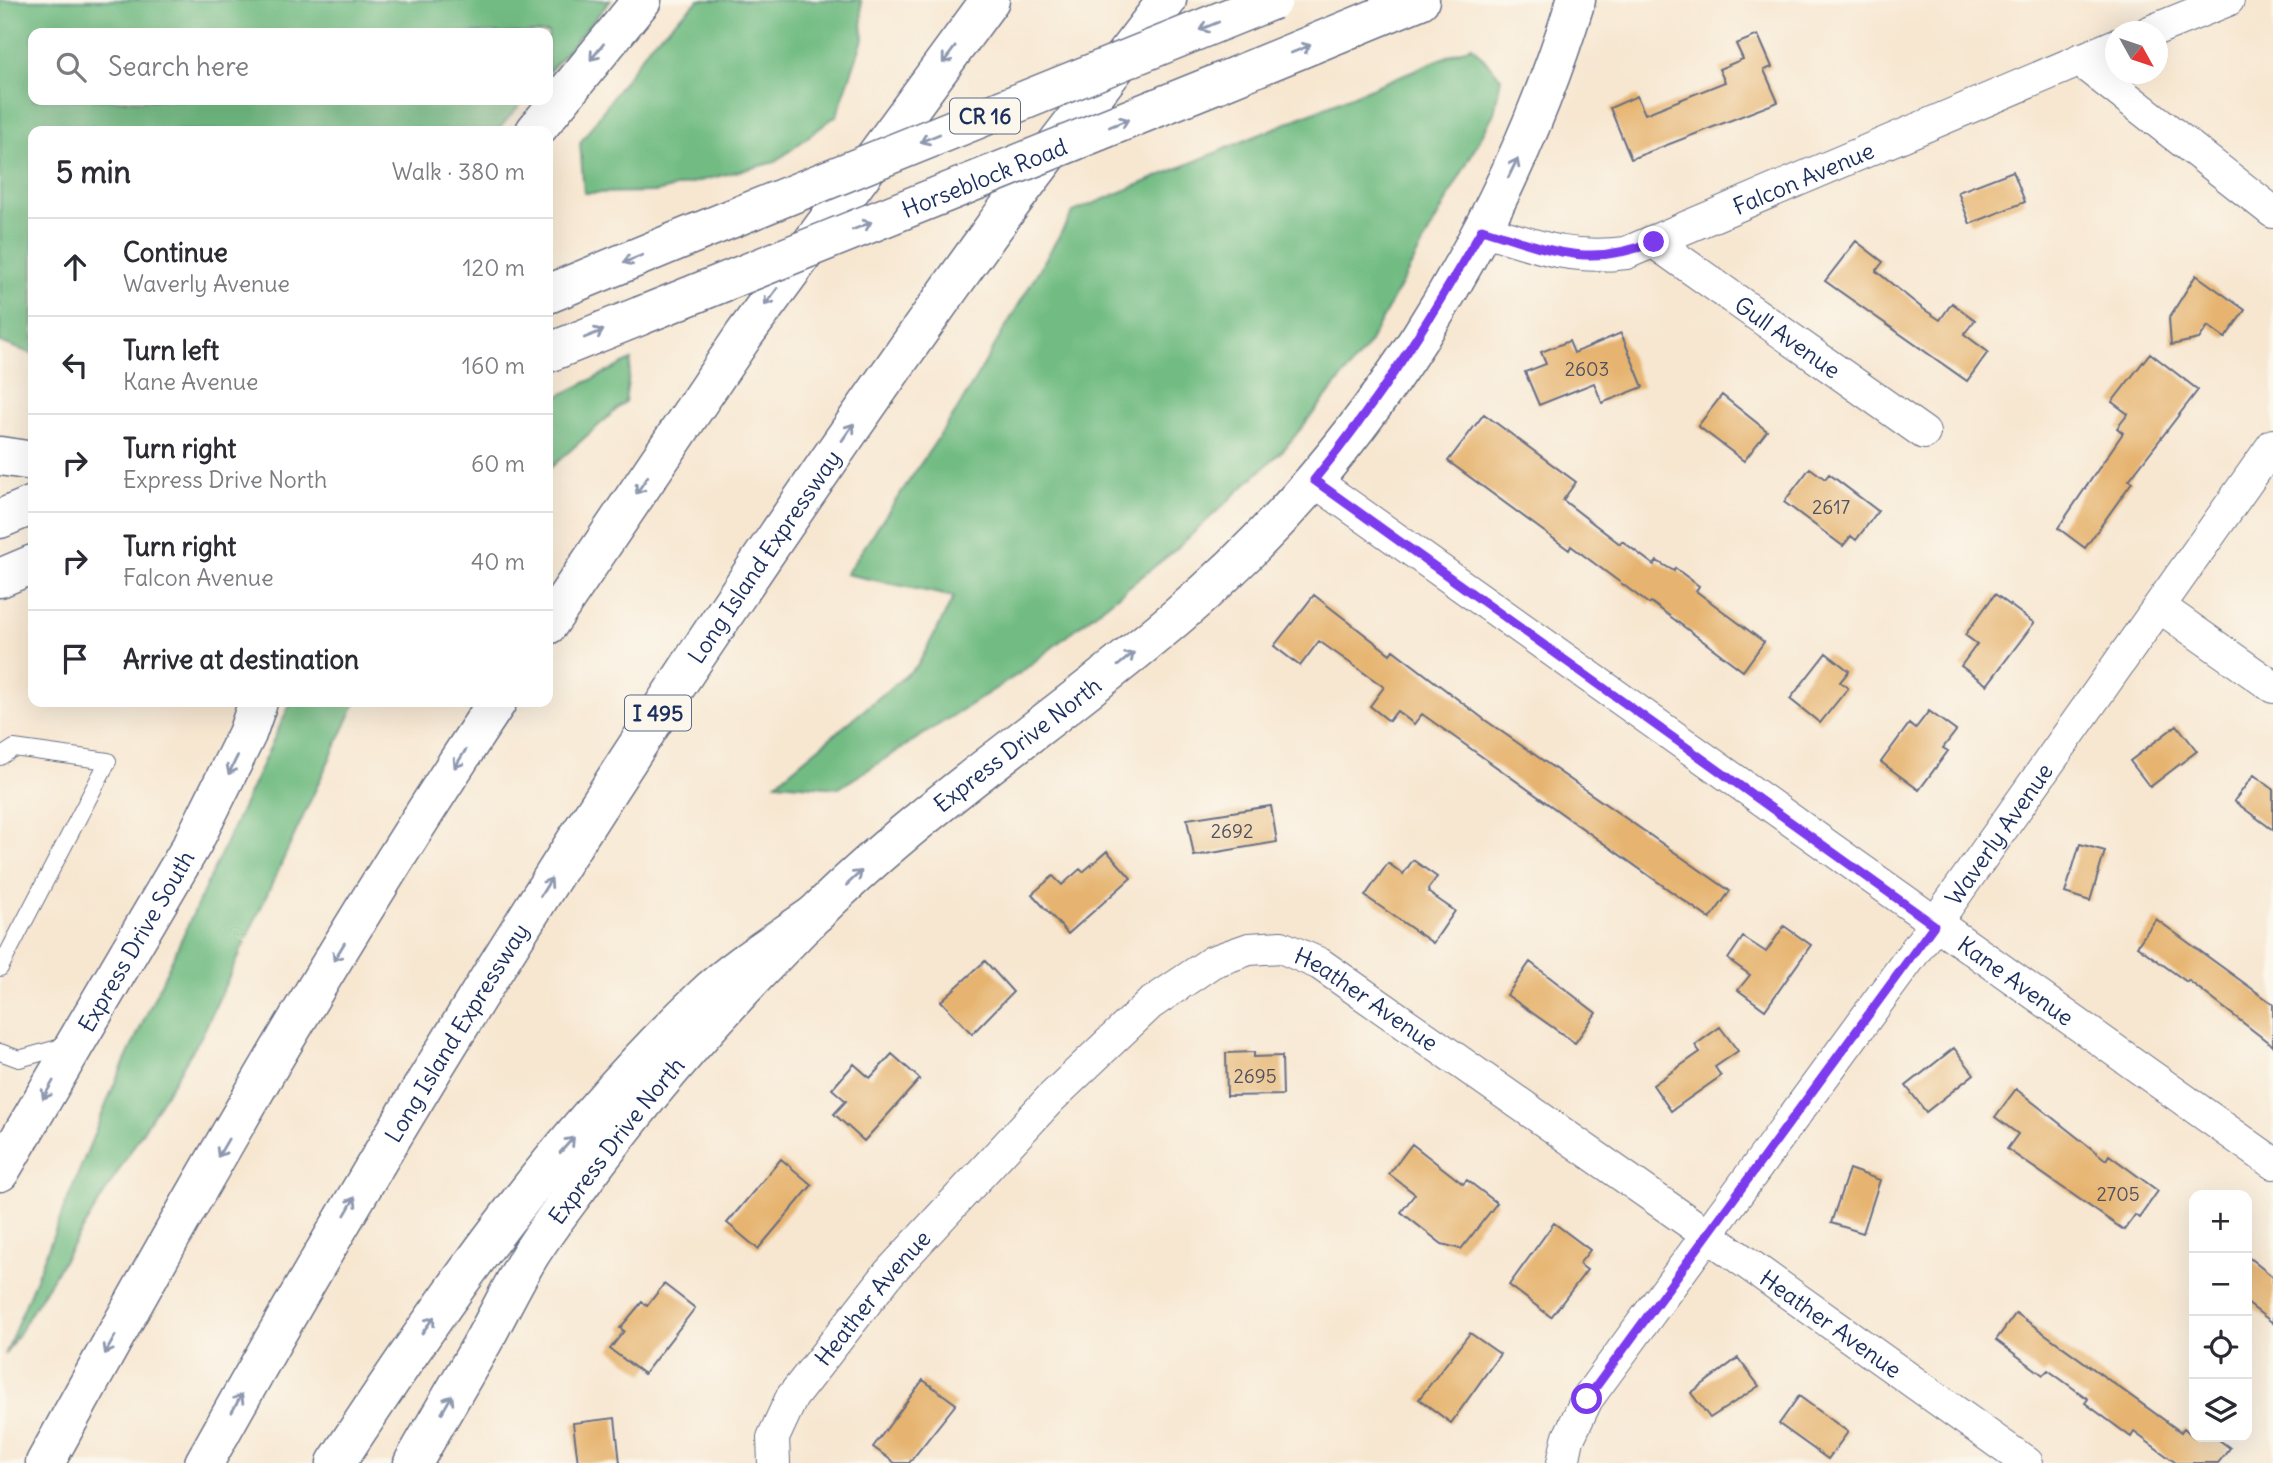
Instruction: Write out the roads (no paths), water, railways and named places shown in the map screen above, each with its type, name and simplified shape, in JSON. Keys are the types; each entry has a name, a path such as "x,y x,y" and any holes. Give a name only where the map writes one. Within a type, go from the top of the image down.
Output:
{"main road":[{"path":"539,126 642,0"},
{"path":"553,618 744,335 990,0"},
{"name":"Long Island Expressway","path":"204,1463 358,1193 485,983 643,734 831,457 986,238 1167,0"},
{"name":"CR 16","path":"553,292 1273,0"},
{"name":"Horseblock Road","path":"553,351 1420,0"},
{"name":"Express Drive North","path":"413,1463 530,1254 666,1071 818,912 911,825 1098,683 1251,549 1314,480 1361,422 1407,356 1482,229 1540,107 1576,0"},
{"path":"0,456 28,460"},
{"path":"0,519 28,507"},
{"path":"0,578 28,566"},
{"name":"Express Drive South","path":"0,1172 193,843 247,734 256,707"},
{"path":"45,1463 250,1100 366,907 494,707"},
{"path":"336,1463 424,1331 484,1248 554,1161 704,996 818,912"}],"street":[{"path":"2168,24 2228,0"},
{"name":"Falcon Avenue","path":"1482,229 1554,252 1590,257 1626,253 2105,49"},
{"path":"2079,60 2273,212"},
{"name":"Gull Avenue","path":"1654,242 1924,433"},
{"name":"Waverly Avenue","path":"1563,1463 1568,1439 1587,1399 1934,925 2273,444"},
{"name":"Kane Avenue","path":"1314,480 1934,925 2273,1163"},
{"path":"2160,607 2273,687"},
{"name":"Heather Avenue","path":"774,1463 774,1438 792,1397 889,1273 1050,1099 1150,1004 1212,962 1249,949 1281,947 1320,964 2027,1463"}],"lane":[{"path":"0,757 14,748 108,761 0,968"},
{"path":"0,1052 19,1059 75,1044"}]}
